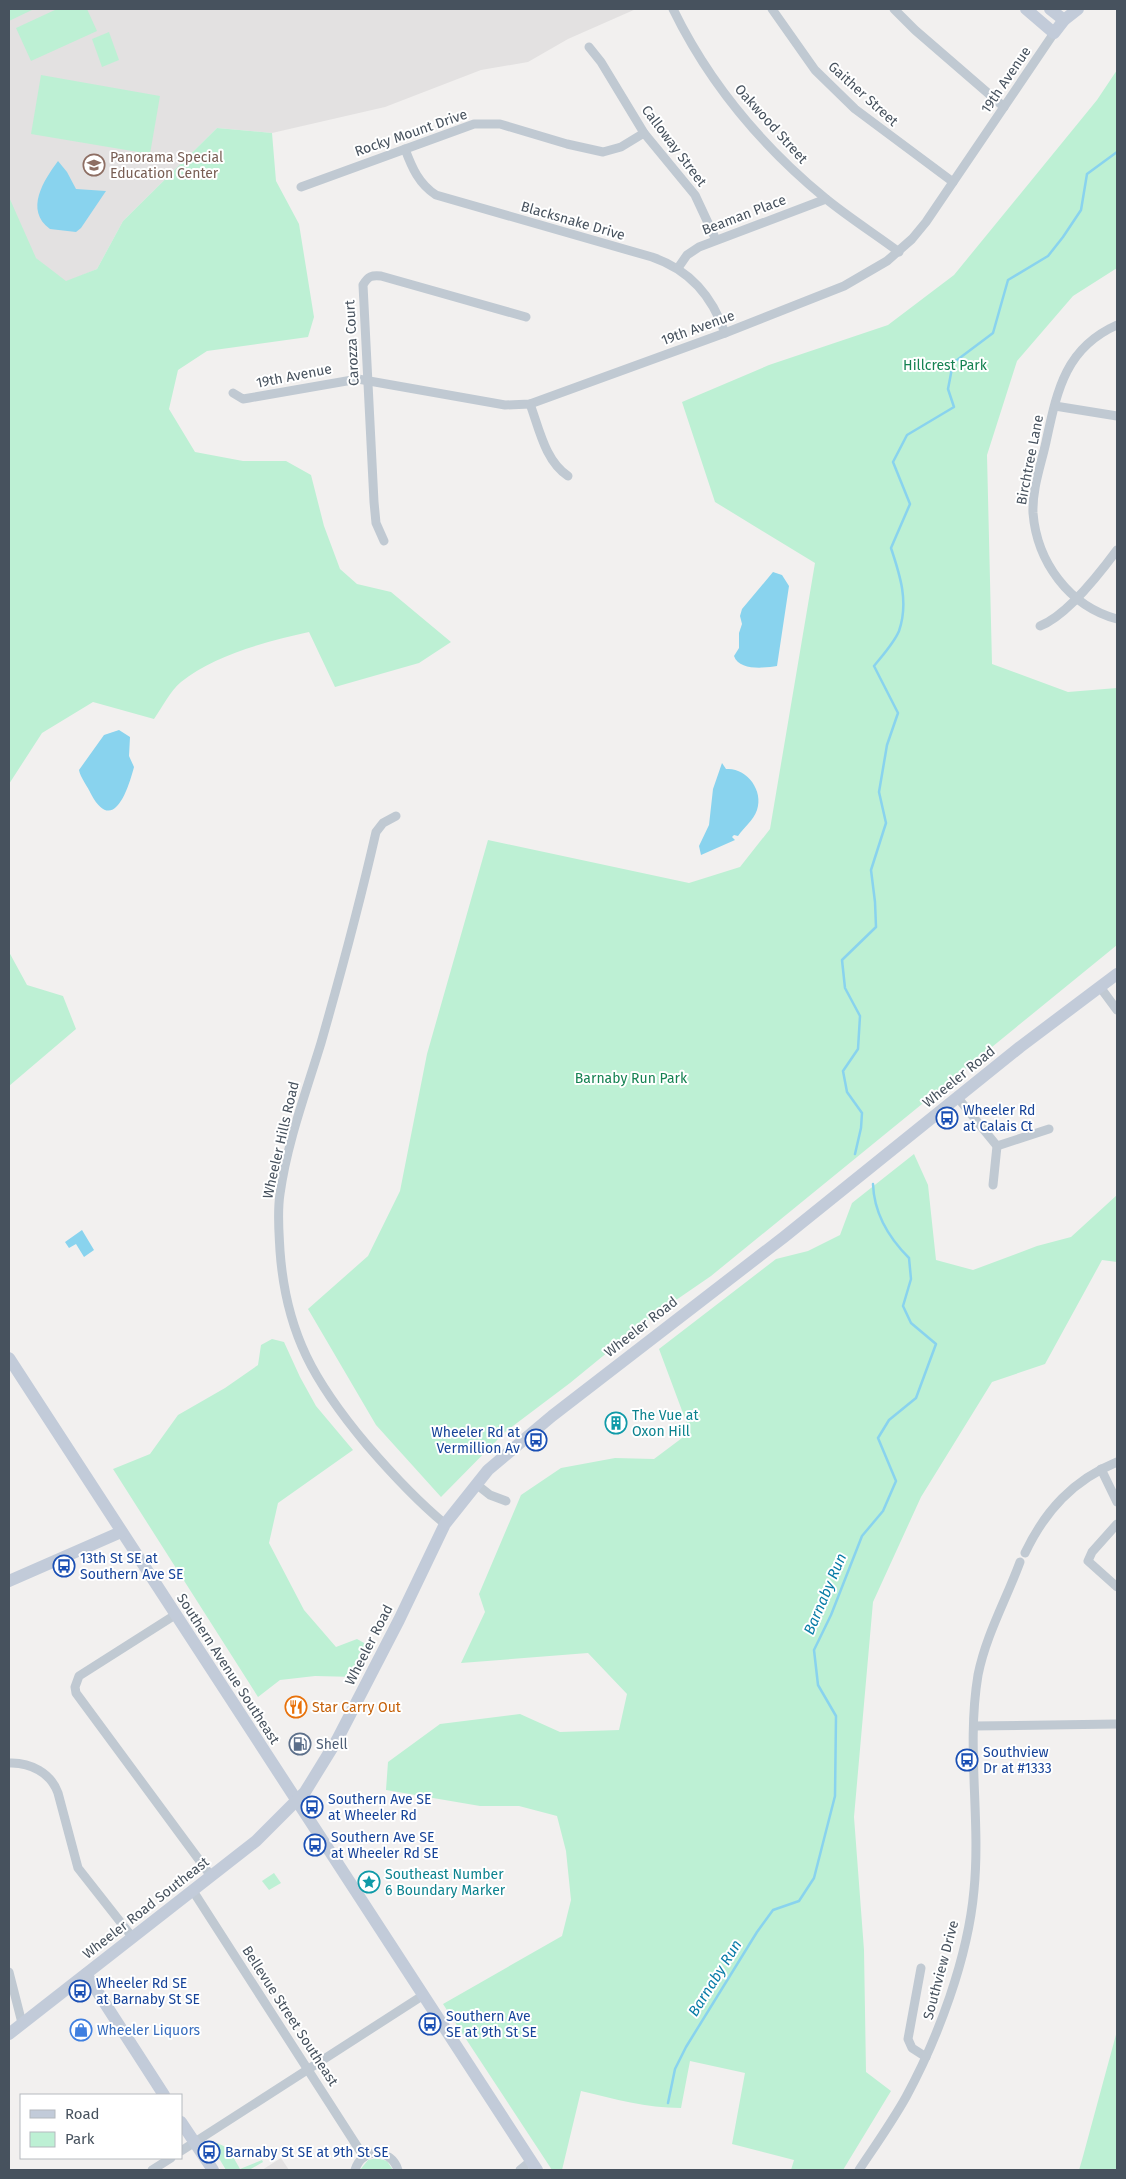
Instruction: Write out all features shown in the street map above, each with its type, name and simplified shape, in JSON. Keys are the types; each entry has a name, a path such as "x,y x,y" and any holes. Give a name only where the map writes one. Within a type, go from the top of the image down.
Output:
{"main road":[{"path":"1026,9 1054,33 1064,20 1078,9"},
{"path":"1050,9 1064,20"},
{"name":"Wheeler Road","path":"296,1801 319,1771 337,1740 399,1620 444,1524 476,1484 506,1454 552,1416 1117,974"},
{"name":"Southern Avenue Southeast","path":"9,1358 120,1532 176,1615 534,2166"},
{"path":"9,1581 120,1532"},
{"name":"Wheeler Road Southeast","path":"9,2034 256,1841 296,1801"},
{"path":"86,1974 163,2094"},
{"path":"182,2123 213,2170"}],"street":[{"name":"Oakwood Street","path":"673,9 684,32 725,95 782,161 826,199 899,252"},
{"name":"Gaither Street","path":"772,9 815,70 855,109 953,182"},
{"path":"894,9 915,30 1004,107"},
{"name":"19th Avenue","path":"233,393 243,398 249,398 344,381 368,380 505,405 530,404 725,333 844,286 871,272 899,252 926,222 1054,33"},
{"name":"Calloway Street","path":"589,47 601,62 644,133 694,195 716,240"},
{"name":"Rocky Mount Drive","path":"301,187 466,126 500,124 567,144 603,152 621,148 644,133"},
{"name":"Blacksnake Drive","path":"405,149 416,175 436,195 652,257 678,268 698,285 710,299 725,333"},
{"name":"Beaman Place","path":"678,268 692,251 716,240 826,199"},
{"name":"Carozza Court","path":"384,541 376,523 374,502 363,285 372,275 526,317"},
{"name":"Birchtree Lane","path":"1117,325 1096,336 1077,353 1065,372 1037,481 1033,512 1038,538 1048,565 1057,580 1075,598 1117,619"},
{"path":"530,404 552,462 568,476"},
{"path":"1055,406 1117,416"},
{"path":"1040,626 1056,618 1117,550"},
{"name":"Wheeler Hills Road","path":"396,816 383,823 376,832 333,998 298,1119 280,1194 278,1228 281,1266 297,1335 305,1356 322,1389 334,1406 409,1494 444,1524"},
{"path":"1100,987 1117,1010"},
{"path":"958,1098 997,1146 993,1185"},
{"path":"997,1146 1049,1129"},
{"path":"1025,1553 1046,1514 1058,1502 1080,1482 1117,1462"},
{"path":"1101,1469 1117,1502"},
{"path":"476,1484 490,1495 506,1502"},
{"path":"1117,1524 1092,1552 1088,1561 1117,1587"},
{"name":"Southview Drive","path":"859,2170 905,2098 939,2030 961,1958 974,1891 974,1726 977,1687 992,1625 1020,1562"},
{"path":"176,1615 76,1680 76,1692 212,1876"},
{"path":"974,1726 1117,1724"},
{"path":"9,1764 21,1764 35,1768 53,1783 58,1793 78,1868 132,1938"},
{"name":"Bellevue Street Southeast","path":"193,1891 364,2157"},
{"path":"921,1968 908,2039 912,2048 926,2057"},
{"path":"9,1972 22,2023"},
{"path":"182,2150 422,1996"},
{"path":"355,2170 364,2157 372,2153 384,2154 394,2161 398,2170"},
{"path":"152,2170 169,2159"},
{"path":"520,2170 534,2166"}],"shaded area":[{"name":"Panorama Special Education Center","path":"9,9 636,9 568,39 528,62 481,70 385,107 272,133 217,128 123,221 97,269 66,282 33,256 9,200"},
{"path":"281,2158 289,2170 262,2170"}],"green space":[{"path":"9,9 34,9 9,21"},
{"path":"57,9 87,9 97,31 31,61 16,28"},
{"path":"109,32 119,60 102,67 92,39"},
{"name":"Barnaby Run Park","path":"1117,70 1117,268 1073,296 1017,361 987,455 992,664 1068,692 1117,688 1117,945 711,1276 647,1320 570,1383 505,1432 441,1497 376,1425 308,1309 368,1256 400,1191 427,1054 488,840 689,883 740,867 770,829 815,563 715,502 682,402 769,365 888,325 954,275 1097,100"},
{"path":"41,75 160,96 150,154 31,134"},
{"path":"217,128 272,133 276,181 299,224 314,317 308,337 207,351 178,370 169,409 195,452 243,461 286,461 311,475 324,526 340,569 357,584 391,592 451,642 419,663 335,687 309,632 242,650 209,664 181,682 173,690 154,719 93,702 42,733 9,784 9,197 36,258 66,281 97,269 123,221"},
{"path":"9,952 27,985 63,996 76,1029 9,1086"},
{"path":"914,1154 928,1185 936,1260 973,1270 1037,1246 1071,1237 1117,1195 1117,1262 1102,1260 1045,1364 992,1382 921,1497 873,1602 854,1817 864,1950 866,2072 891,2091 843,2170 791,2170 794,2160 732,2144 745,2073 690,2061 681,2108 643,2105 581,2091 562,2170 552,2170 443,2004 562,1936 571,1900 566,1851 557,1816 519,1806 480,1806 386,1790 388,1762 440,1724 520,1714 560,1732 619,1730 627,1694 588,1653 461,1663 485,1612 479,1594 521,1495 561,1468 615,1458 654,1459 690,1432 659,1349 776,1259 808,1251 840,1235 852,1203"},
{"path":"272,1339 284,1342 316,1406 353,1450 278,1503 269,1543 304,1610 336,1647 357,1639 373,1648 356,1677 315,1676 280,1680 258,1697 113,1469 150,1454 178,1415 225,1388 258,1365 261,1345"},
{"path":"274,1873 281,1883 269,1890 262,1881"},
{"path":"1117,2031 1117,2170 1079,2170 1082,2160"},
{"path":"217,2143 228,2148 240,2169 262,2160 263,2162 249,2170 226,2170 211,2145"},
{"path":"377,2158 387,2161 393,2170 360,2170 368,2160"}],"water":[{"path":"58,161 67,172 76,189 106,191 81,228 76,232 50,229 42,221 38,213 37,204 42,186"},
{"path":"773,572 782,575 789,586 777,666 759,668 747,666 737,661 734,656 739,648 739,633 742,624 740,616 742,609"},
{"path":"119,730 130,737 129,756 134,767 128,787 119,804 113,810 106,810 99,806 79,770 104,735"},
{"path":"722,763 726,769 740,772 752,781 758,795 757,810 738,836 734,835 732,837 735,840 701,855 699,846 709,825 713,789"},
{"path":"82,1230 94,1250 84,1257 76,1244 69,1248 65,1242"}],"waterway":[{"name":"Barnaby Run","path":"855,1154 861,1128 862,1113 847,1092 843,1071 858,1049 860,1016 845,988 842,960 876,927 871,870 886,823 879,792 887,745 898,713 874,666 897,636 903,610 900,578 891,548 910,504 893,462 907,435 954,407 948,389 953,363 993,333 1008,280 1048,256 1081,210 1087,174 1117,152"},
{"name":"Barnaby Run","path":"668,2103 675,2069 686,2047 757,1932 773,1910 799,1901 814,1878 835,1796 836,1716 818,1685 814,1650 831,1615 862,1536 883,1511 896,1481 878,1438 889,1420 916,1398 936,1344 911,1323 903,1306 911,1279 909,1258 895,1242 884,1224 876,1205 873,1184"}],"place":[{"name":"Panorama Special Education Center","path":"94,165"},
{"name":"Wheeler Rd at Calais Ct","path":"947,1118"},
{"name":"The Vue at Oxon Hill","path":"616,1423"},
{"name":"Wheeler Rd at Vermillion Av","path":"536,1440"},
{"name":"13th St SE at Southern Ave SE","path":"64,1566"},
{"name":"Star Carry Out","path":"296,1707"},
{"name":"Shell","path":"300,1744"},
{"name":"Southview Dr at #1333","path":"967,1760"},
{"name":"Southern Ave SE at Wheeler Rd","path":"312,1807"},
{"name":"Southern Ave SE at Wheeler Rd SE","path":"315,1845"},
{"name":"Southeast Number 6 Boundary Marker","path":"369,1882"},
{"name":"Wheeler Rd SE at Barnaby St SE","path":"80,1991"},
{"name":"Southern Ave SE at 9th St SE","path":"430,2024"},
{"name":"Wheeler Liquors","path":"81,2030"},
{"name":"Barnaby St SE at 9th St SE","path":"209,2152"}],"park label":[{"name":"Hillcrest Park","path":"945,365"}]}
